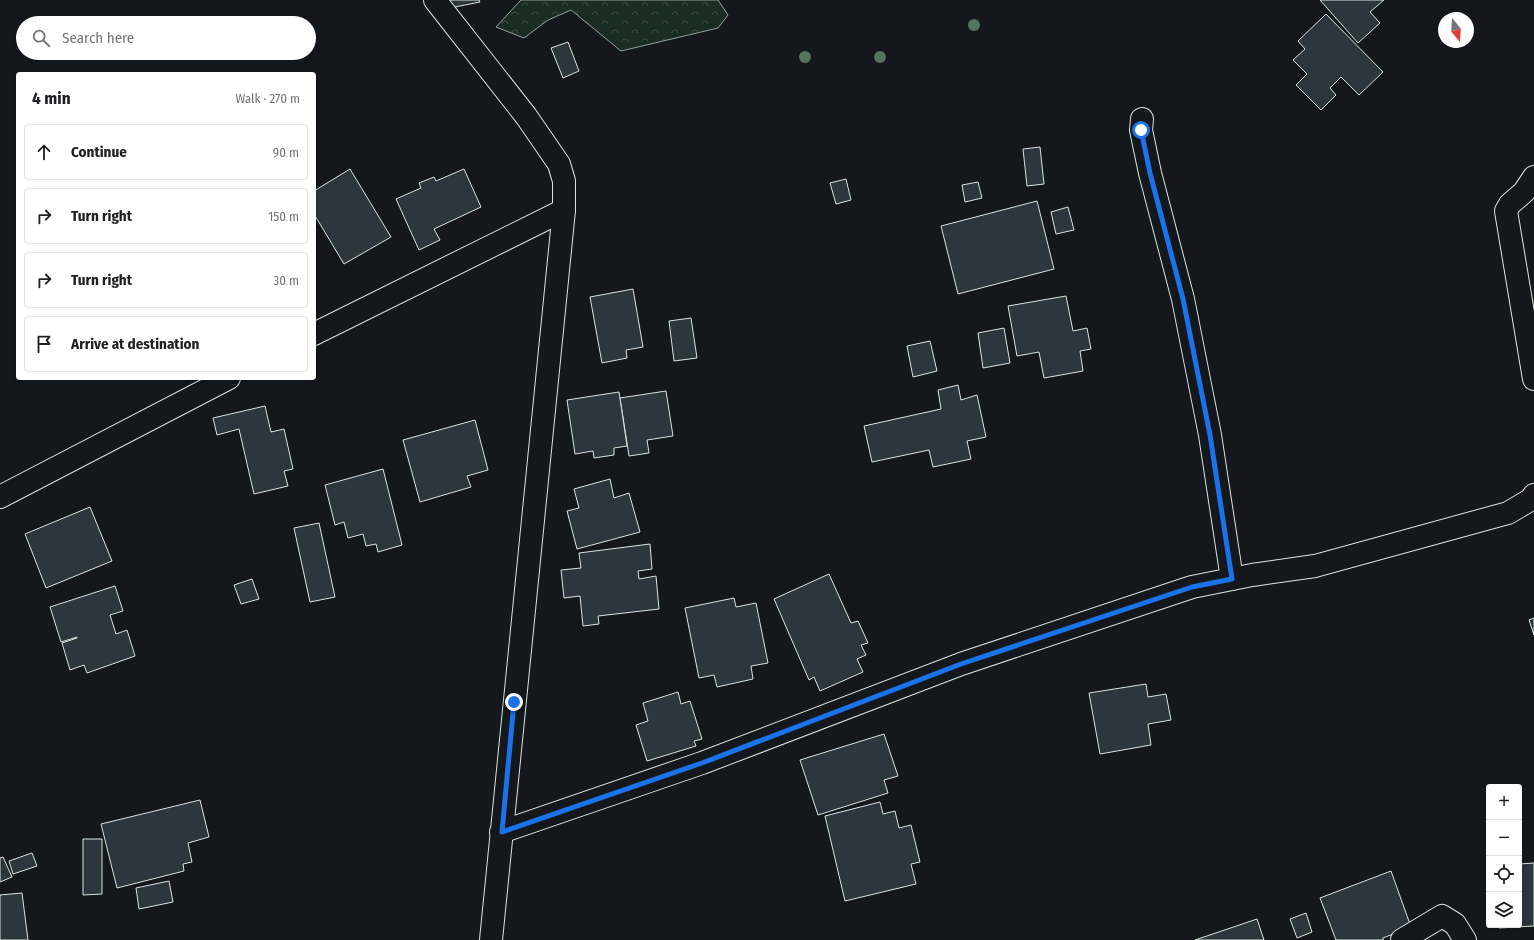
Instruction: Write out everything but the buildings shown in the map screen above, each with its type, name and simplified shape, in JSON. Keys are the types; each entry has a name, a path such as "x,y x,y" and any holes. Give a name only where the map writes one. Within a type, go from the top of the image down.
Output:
{"street":[{"path":"435,0 526,116 559,164 564,181 564,210 491,940"},
{"path":"1142,119 1141,130 1150,173 1183,299 1210,435 1232,579"},
{"path":"1534,176 1524,192 1510,204 1506,211 1534,379"},
{"path":"316,333 564,210"},
{"path":"0,497 225,380"},
{"path":"502,832 702,763 961,664 1192,587 1315,566 1508,513 1530,500 1534,495"},
{"path":"1402,940 1442,916 1455,924 1465,940"}],"green space":[{"path":"521,0 718,0 728,15 718,28 621,51 571,10 548,20 524,38 496,27"}],"route":[{"path":"514,702 502,832 702,763 961,664 1192,587 1232,579 1210,435 1183,299 1150,173 1141,130"}]}
